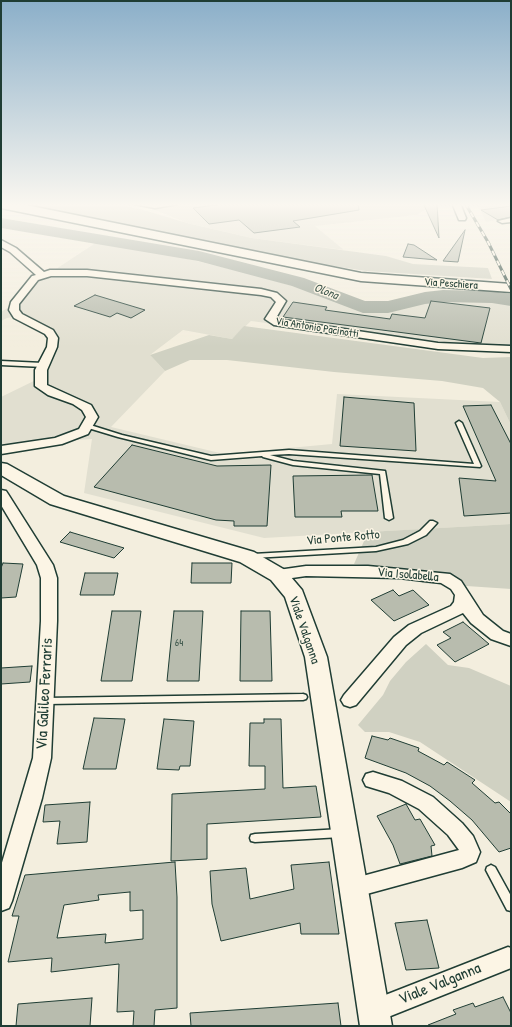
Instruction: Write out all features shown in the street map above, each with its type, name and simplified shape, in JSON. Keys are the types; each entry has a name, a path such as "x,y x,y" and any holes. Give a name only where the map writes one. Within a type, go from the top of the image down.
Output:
{"main road":[{"name":"Via Peschiera","path":"229,251 312,268 411,282 511,288"},
{"name":"Viale Valganna","path":"1,468 57,500 247,557 278,575 295,595 316,657 352,888 375,1018"}],"street":[{"path":"1,450 58,441 84,431 92,417 87,408 41,386 40,378 43,365 52,347 53,338 49,332 18,316 14,310 14,304 35,278 41,274 14,251"},
{"name":"Via Antonio Pacinotti","path":"41,274 63,272 87,273 261,292 274,295 281,301 270,319 274,322 438,346 511,349"},
{"name":"Via Galileo Ferraris","path":"1,494 45,565 48,578 49,621 43,701 42,758 32,798 1,901"},
{"name":"Via Isolabella","path":"278,575 306,571 399,572 445,578 456,585 463,594 469,609 477,619 497,635 511,640"},
{"path":"350,700 400,641 415,629 457,610 462,603 463,594"},
{"path":"352,888 462,859 469,855 470,852 466,842 455,829 426,803 395,787 373,780"},
{"name":"Viale Valganna","path":"375,1018 509,957"}],"lane":[{"path":"1,363 43,365"},
{"path":"87,426 120,436 211,458 289,452 478,466 458,423"},
{"path":"259,454 293,463 382,472 389,518"},
{"name":"Via Ponte Rotto","path":"247,557 376,549 405,542 423,533 433,522"},
{"path":"43,701 303,697"},
{"path":"255,838 344,833"},
{"path":"491,870 511,906"}],"shaded area":[{"path":"83,251 154,251 255,275 316,293 358,308 390,309 433,300 465,298 511,305 511,351 438,346 251,321 232,339 183,330 150,355 165,371 111,427 224,454 332,444 337,394 500,402 511,425 511,524 264,538 84,493 92,439 1,444 1,397 40,378 53,338 20,316 7,318 1,321 1,312 14,304 35,278 50,273"},
{"path":"252,251 348,251 386,256 413,264 488,268 492,279 366,271 307,262"},
{"path":"244,326 483,358 511,357 511,425 500,402 483,388 442,381 334,372 227,360 190,360 165,371 150,355 209,335 232,339"},
{"path":"511,524 511,589 422,583 420,570 354,564 368,532"},
{"path":"426,644 448,665 469,668 511,686 511,802 420,742 389,732 365,732 358,725 383,695 390,681 406,662"}],"building":[{"path":"405,251 423,251 437,260 403,257"},
{"path":"450,251 460,251 458,262 443,261"},
{"path":"95,295 145,310 131,318 117,313 110,317 74,306"},
{"path":"431,301 490,308 481,343 283,317 293,302 327,307 325,310 390,319 392,314 425,318"},
{"path":"344,397 414,403 416,451 340,446"},
{"path":"491,405 511,444 511,513 464,516 459,478 496,481 463,406"},
{"path":"132,445 217,466 271,465 267,526 234,526 234,521 216,520 94,487"},
{"path":"372,475 378,511 341,511 342,517 295,517 293,476"},
{"path":"70,532 124,548 114,558 60,542"},
{"path":"3,563 23,564 16,597 1,598 1,568"},
{"path":"192,563 232,563 231,583 191,583"},
{"path":"85,573 118,573 114,595 80,595"},
{"path":"393,590 399,596 413,590 429,605 394,621 371,600"},
{"path":"112,611 141,611 132,681 101,681"},
{"path":"174,611 203,611 199,681 167,681"},
{"path":"241,611 270,611 272,681 240,681"},
{"path":"463,622 489,644 455,662 437,645 451,638 443,632"},
{"path":"32,666 30,682 1,684 1,668"},
{"path":"94,718 125,719 116,769 83,769"},
{"path":"164,719 194,721 190,766 180,766 179,770 157,769"},
{"path":"264,719 281,719 283,788 316,786 321,817 207,824 207,859 171,861 172,794 265,789 265,766 249,766 250,723 264,723"},
{"path":"372,736 388,740 390,738 419,748 418,751 444,765 447,762 475,780 472,783 495,803 499,802 511,814 511,848 499,852 472,820 430,786 406,773 365,758"},
{"path":"90,802 87,842 57,844 60,821 43,822 45,805"},
{"path":"406,804 415,820 420,819 435,845 431,846 432,856 400,864 393,845 377,816"},
{"path":"175,862 177,897 177,1008 155,1010 154,1026 133,1026 134,1011 117,1012 119,964 51,972 52,958 8,962 19,916 12,916 25,875","holes":["130,892 130,911 143,910 143,939 105,943 106,934 57,938 64,905 99,900 98,895"]},
{"path":"329,862 339,934 301,934 300,923 221,941 212,904 210,871 246,868 250,899 294,889 291,865"},
{"path":"427,920 439,968 406,970 395,923"},
{"path":"503,997 511,1013 511,1026 428,1026 456,1014 453,1010 473,1003 475,1007"},
{"path":"92,998 90,1026 16,1026 18,1004"},
{"path":"338,1003 341,1026 191,1026 190,1013"}],"waterway":[{"name":"Olona","path":"169,251 199,256 298,282 363,307 388,307 425,298 443,296 492,297 511,300"}],"railway":[{"path":"492,251 511,289"}]}
